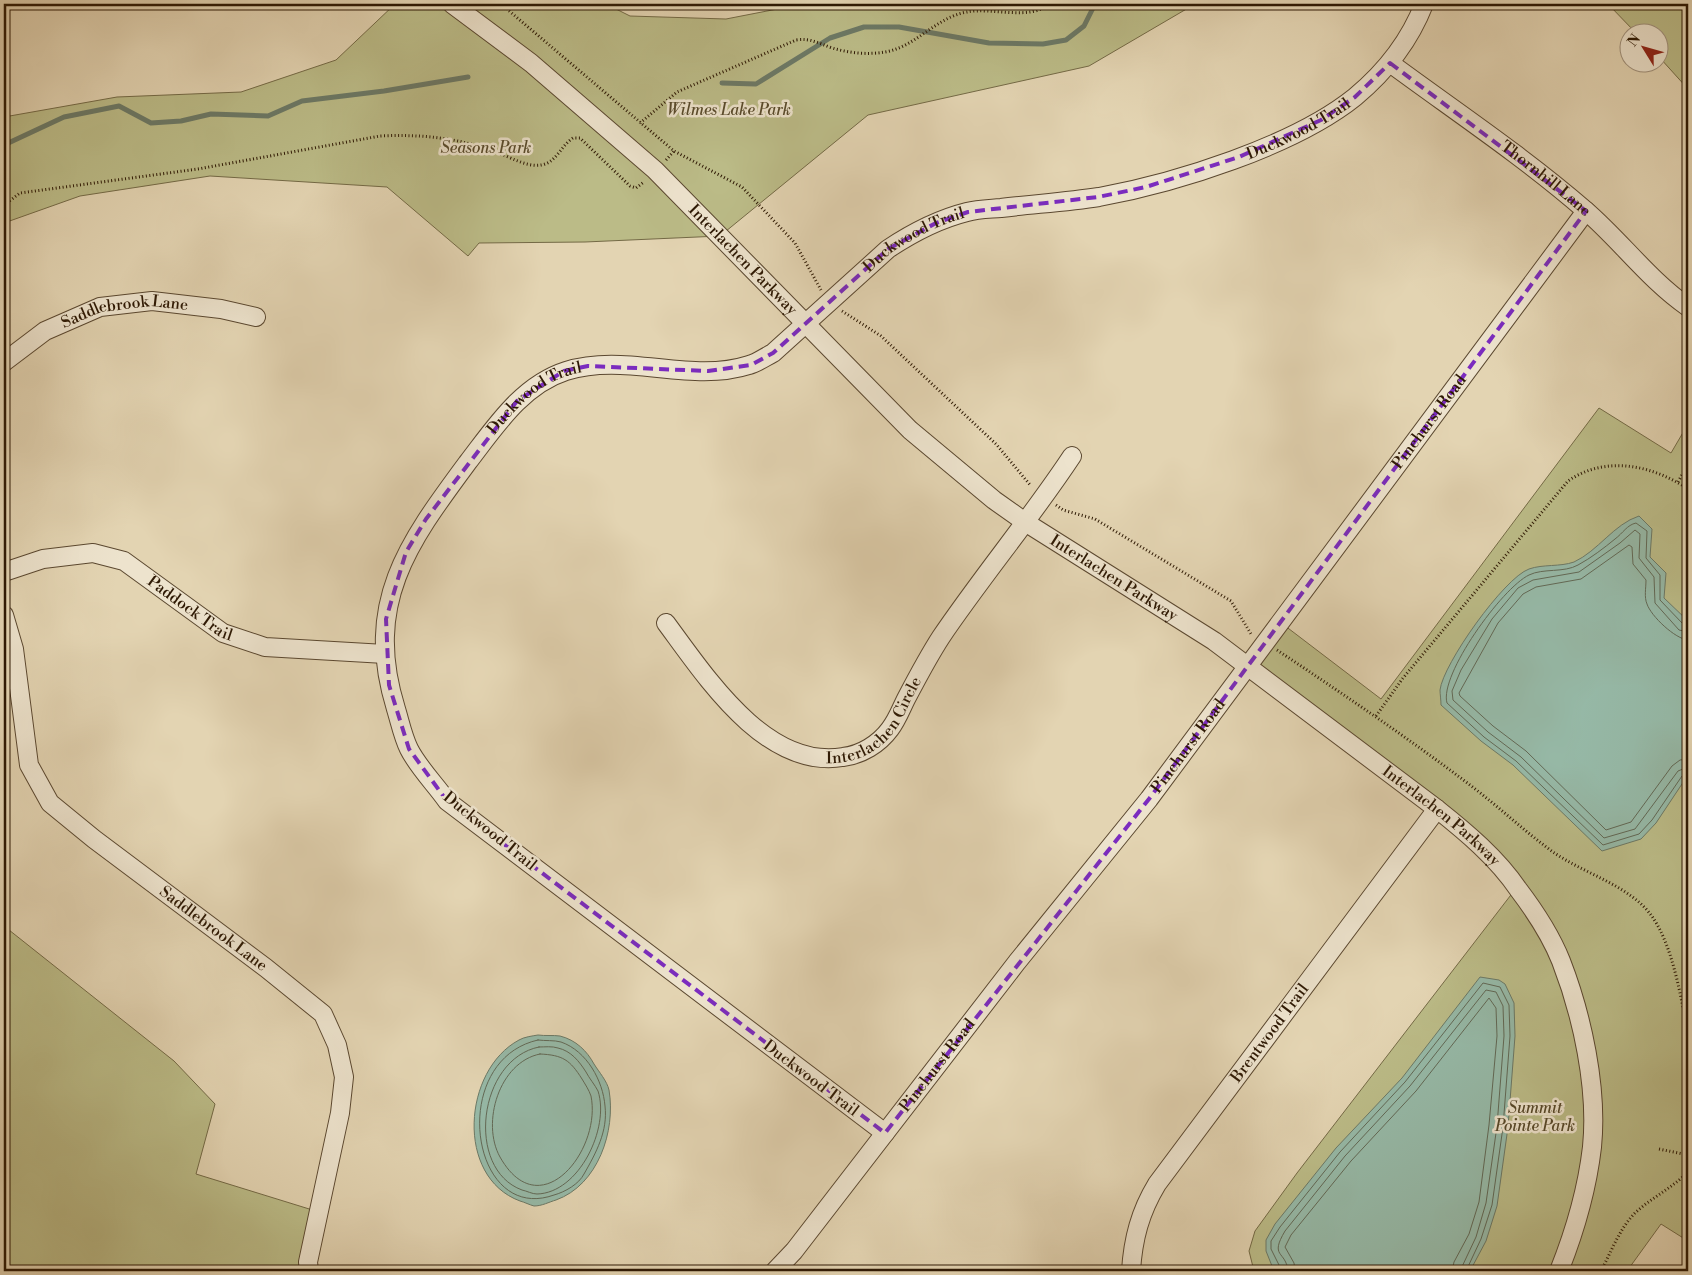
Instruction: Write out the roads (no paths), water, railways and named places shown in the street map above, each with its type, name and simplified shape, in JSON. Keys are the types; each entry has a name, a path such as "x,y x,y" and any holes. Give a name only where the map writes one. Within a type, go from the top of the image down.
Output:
{"street":[{"name":"Interlachen Parkway","path":"452,4 531,63 655,170 910,430 1025,522 1214,641 1438,809 1464,831 1517,887 1560,959 1581,1027 1593,1102 1592,1145 1582,1202 1573,1235 1559,1271"},
{"name":"Duckwood Trail","path":"885,1133 446,801 409,749 389,685 384,654 386,619 395,579 406,552 426,519 501,418 516,401 564,371 588,366 613,364 708,371 730,370 751,365 772,352 805,325 888,249 908,236 936,223 968,212 1098,197 1146,187 1239,157 1321,120 1355,97 1390,62 1418,20 1424,4"},
{"name":"Thornhill Lane","path":"1390,62 1586,211 1672,296 1688,307"},
{"name":"Pinehurst Road","path":"775,1271 794,1251 1017,962 1149,799 1586,211"},
{"name":"Saddlebrook Lane","path":"4,362 45,331 100,307 152,301 221,309 256,317"},
{"path":"1025,522 1045,497 1072,456"},
{"name":"Interlachen Circle","path":"666,623 712,686 737,711 770,738 790,751 809,758 831,759 854,756 874,744 890,729 927,659 1025,522"},
{"name":"Paddock Trail","path":"4,572 42,558 93,553 124,561 223,633 265,648 384,654"},
{"name":"Saddlebrook Lane","path":"4,615 14,650 29,765 50,803 94,839 266,968 323,1014 337,1045 344,1077 340,1113 308,1262 309,1271"},
{"name":"Brentwood Trail","path":"1131,1271 1136,1230 1144,1206 1157,1184 1438,809"}],"water":[{"path":"1639,516 1652,529 1650,557 1666,573 1664,598 1688,621 1688,775 1656,823 1641,839 1602,851 1513,765 1481,741 1441,705 1440,690 1452,661 1476,623 1505,588 1518,576 1534,567 1574,562 1591,551 1622,525"},
{"path":"1480,977 1499,980 1505,984 1514,1003 1515,1036 1508,1127 1497,1206 1486,1241 1470,1271 1279,1271 1272,1266 1266,1251 1266,1240 1275,1224 1336,1148 1402,1078"},
{"path":"538,1035 566,1038 584,1050 607,1083 610,1122 601,1155 583,1182 571,1193 543,1205 534,1206 520,1201 499,1188 485,1170 476,1147 474,1123 478,1098 486,1074 500,1055 519,1040"}],"waterway":[{"path":"722,83 756,84 830,38 864,27 899,27 989,43 1043,44 1066,40 1084,26 1095,4"},
{"path":"4,145 64,117 119,106 151,123 181,121 211,114 268,116 302,101 384,91 468,77"}],"park label":[{"name":"Wilmes Lake Park","path":"729,110"},
{"name":"Seasons Park","path":"486,148"},
{"name":"Summit Pointe Park","path":"1535,1117"}]}
